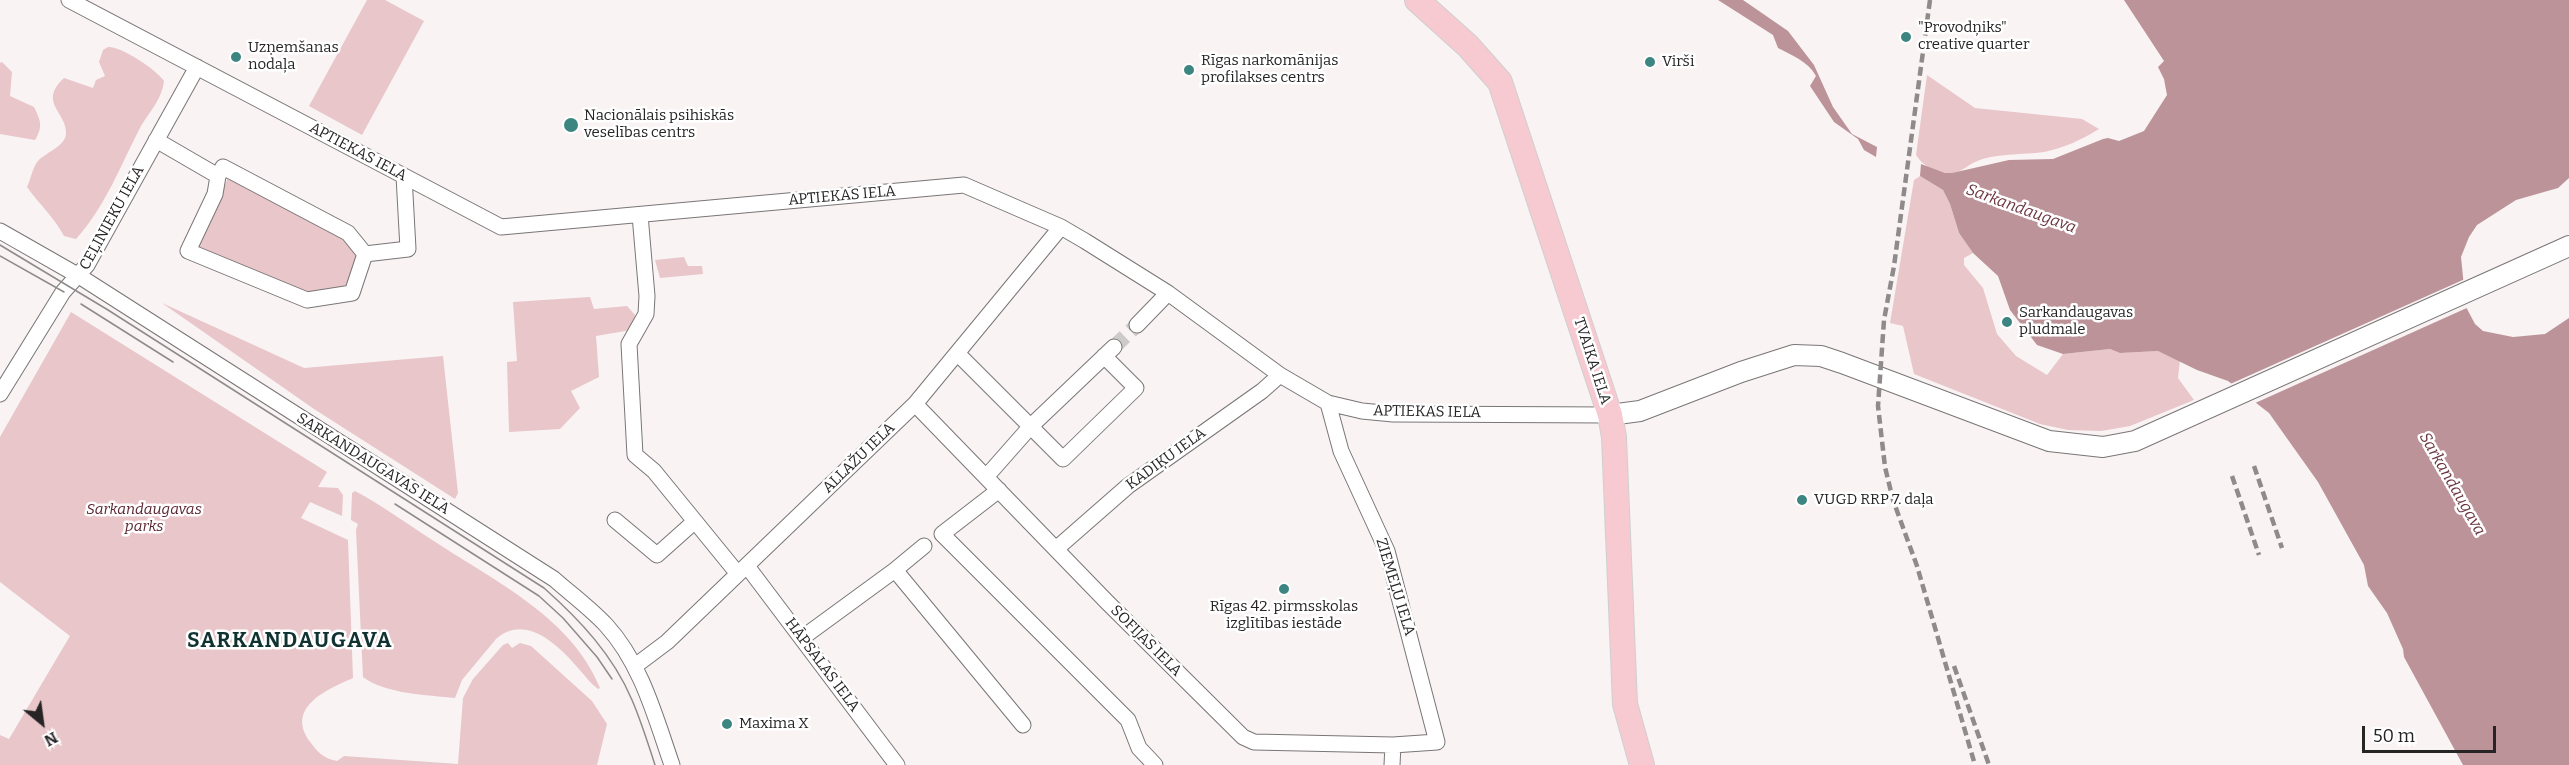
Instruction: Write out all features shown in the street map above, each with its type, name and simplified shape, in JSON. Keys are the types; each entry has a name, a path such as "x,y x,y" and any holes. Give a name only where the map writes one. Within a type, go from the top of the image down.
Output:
{"main road":[{"name":"TVAIKA IELA","path":"1417,0 1468,46 1500,82 1610,415 1614,436 1626,704 1642,765"}],"street":[{"name":"APTIEKAS IELA","path":"69,0 501,227 964,185 1061,227 1168,293 1280,375 1328,403 1362,411 1393,414 1610,415"},
{"name":"CEĻINIEKU IELA","path":"0,394 63,292 79,276 197,67"},
{"path":"156,140 218,176"},
{"path":"223,167 348,233 365,254 352,293 307,300 188,251 215,194 218,176 223,167"},
{"path":"365,254 408,249 404,176"},
{"name":"HĀPSALAS IELA","path":"640,215 647,296 646,314 629,344 635,455 654,471 694,522 742,570 802,638 897,765"},
{"name":"ALLAŽU IELA","path":"635,666 662,646 915,404 1061,227"},
{"name":"SARKANDAUGAVAS IELA","path":"0,231 79,276 554,579 605,624 635,666 672,765"},
{"path":"1610,415 1640,411 1773,361 1808,354 1842,363 2049,441 2078,446 2118,446 2199,413 2569,246"},
{"path":"1137,325 1168,293"},
{"path":"957,353 1031,426 1063,459 1136,388 1109,351 1031,426 986,477"},
{"name":"KADIĶU IELA","path":"1056,549 1128,486 1262,391 1280,375"},
{"name":"ZIEMEĻU IELA","path":"1328,403 1341,451 1387,551 1437,742"},
{"name":"SOFIJAS IELA","path":"915,404 1244,738 1254,742 1393,745 1437,742"},
{"path":"999,490 942,534 1128,720 1139,748 1155,765"},
{"path":"615,520 657,555 694,522"},
{"path":"802,638 924,546"},
{"path":"895,570 1023,725"},
{"path":"1392,765 1393,745"}],"green space":[{"path":"367,0 385,0 424,21 362,135 309,106"},
{"path":"108,47 121,50 154,71 164,81 163,87 96,213 76,239 64,236 27,187 38,161 60,145 65,137 65,125 53,100 57,86 64,78 93,88 96,80 105,76 99,62 103,50"},
{"path":"2,62 12,72 10,96 34,107 38,116 40,128 35,140 0,134 0,63"},
{"path":"1927,75 1975,108 2082,119 2099,129 2086,137 2051,150 1991,157 1975,162 1955,173 1937,171 1925,165 1916,155"},
{"path":"1920,176 1943,190 1959,233 1973,253 1964,258 1964,265 1983,288 1997,334 2016,356 2047,375 2063,354 2110,349 2120,353 2158,351 2180,360 2178,378 2194,400 2130,426 2101,431 2068,430 2040,424 1914,374 1903,326 1890,323 1914,180"},
{"path":"228,178 343,237 358,255 348,288 309,296 193,250"},
{"path":"684,257 688,266 702,266 703,274 660,278 655,260"},
{"path":"590,297 594,309 627,306 635,315 631,330 596,336 599,377 571,391 580,408 560,429 509,432 507,362 517,361 513,302"},
{"path":"162,303 304,368 443,356 458,493 455,499 314,409"},
{"name":"Sarkandaugavas parks","path":"71,312 327,472 318,487 338,488 343,495 342,516 310,502 301,518 348,540 353,678 331,688 305,710 302,720 304,731 319,753 337,761 344,756 458,764 463,698 473,679 503,645 508,643 512,648 520,643 531,646 592,701 607,724 597,765 0,765 0,735 9,739 70,636 0,582 0,437"},
{"path":"355,491 530,604 571,641 587,663 600,688 592,684 549,640 523,629 510,631 496,639 462,680 455,698 395,690 372,683 363,677 356,530 358,524 351,520 352,493"}],"water":[{"path":"1718,0 1743,0 1788,31 1814,65 1833,107 1852,134 1877,147 1876,157 1864,150 1858,139 1834,122 1810,86 1816,76 1809,66 1778,48 1773,35"},
{"name":"Sarkandaugava","path":"2124,0 2569,0 2569,178 2558,188 2516,200 2477,225 2461,257 2466,307 2475,324 2483,331 2513,337 2545,334 2569,318 2569,765 2463,765 2404,657 2403,649 2387,613 2368,586 2364,565 2318,482 2269,413 2228,381 2197,370 2158,351 2120,353 2110,349 2063,354 2037,345 2010,310 1998,276 1973,253 1959,233 1943,190 1920,176 1921,164 1945,173 1952,173 2009,160 2053,159 2103,139 2119,141 2144,131 2167,95 2164,79 2158,67 2164,61"}],"pier":[{"path":"2465,279 2469,307 2253,404 2228,385"}],"tunnel":[{"path":"1114,347 1137,325"}],"tram line":[{"path":"0,245 108,310 544,588 583,626 615,668 635,708 655,765"},
{"path":"0,256 64,292"},
{"path":"81,304 173,362"},
{"path":"395,504 539,596 563,618 597,657 612,679"}],"railway":[{"path":"1930,0 1894,266 1884,320 1878,406 1885,467 1893,500 1917,566 1975,765"},
{"path":"2254,466 2282,548"},
{"path":"2232,476 2259,555"},
{"path":"1954,666 1989,765"}],"place":[{"name":"\"Provodņiks\" creative quarter","path":"1906,37"},
{"name":"Uzņemšanas nodaļa","path":"236,57"},
{"name":"Virši","path":"1650,62"},
{"name":"Rīgas narkomānijas profilakses centrs","path":"1189,70"},
{"name":"Nacionālais psihiskās veselības centrs","path":"571,125"},
{"name":"Sarkandaugavas pludmale","path":"2007,322"},
{"name":"VUGD RRP 7. daļa","path":"1802,500"},
{"name":"Rīgas 42. pirmsskolas izglītības iestāde","path":"1284,589"},
{"name":"Maxima X","path":"727,724"}],"district":[{"name":"SARKANDAUGAVA","path":"290,641"}]}
